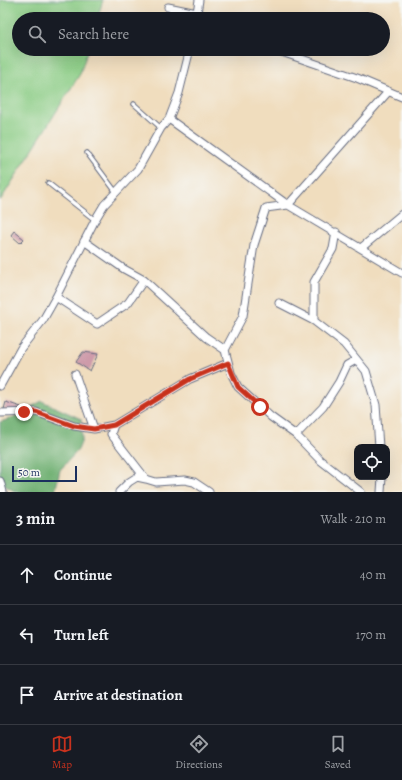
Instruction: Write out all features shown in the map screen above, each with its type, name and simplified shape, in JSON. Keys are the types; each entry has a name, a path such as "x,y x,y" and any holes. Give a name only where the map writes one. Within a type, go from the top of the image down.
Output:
{"street":[{"path":"198,12 199,0"},
{"path":"168,8 182,12"},
{"path":"0,386 21,348 43,320 95,220 116,192 138,169 162,128 169,119 179,93 188,56"},
{"path":"293,56 357,78 402,97"},
{"path":"225,350 243,316 254,245 266,208 288,205 388,92"},
{"path":"169,119 288,205 336,232 402,273"},
{"path":"361,248 402,214"},
{"path":"314,321 314,282 333,249 336,232"},
{"path":"84,241 124,269 144,280 206,336 225,350 228,363 238,387 271,417 296,435 320,460 361,492"},
{"path":"56,297 97,324 128,303 144,280"},
{"path":"279,303 314,321 344,344 366,371 376,405 379,444"},
{"path":"296,435 323,407 339,382 347,365 356,360"},
{"path":"0,413 36,412 74,426 94,429 114,425 190,379 228,363"},
{"path":"75,374 94,429"},
{"path":"114,425 111,434 146,480"},
{"path":"119,492 129,482 137,478 156,482 185,480 194,482 209,492"},
{"path":"381,492 382,480"},
{"path":"0,481 3,492"}],"lane":[{"path":"134,104 162,128"},
{"path":"87,153 116,192"},
{"path":"48,183 95,220"}],"green space":[{"path":"0,0 103,0 99,12 12,12 12,56 86,56 80,74 0,201"},
{"path":"42,401 81,419 82,440 78,450 60,470 55,492 16,492 2,484 0,478 0,422 17,415"}],"building":[{"path":"14,231 24,239 20,243 11,235"},
{"path":"83,352 98,354 90,371 76,362"},
{"path":"6,402 21,407 16,412 4,409"}],"route":[{"path":"24,412 36,412 74,426 94,429 114,425 190,379 228,363 238,387 260,407"}]}
